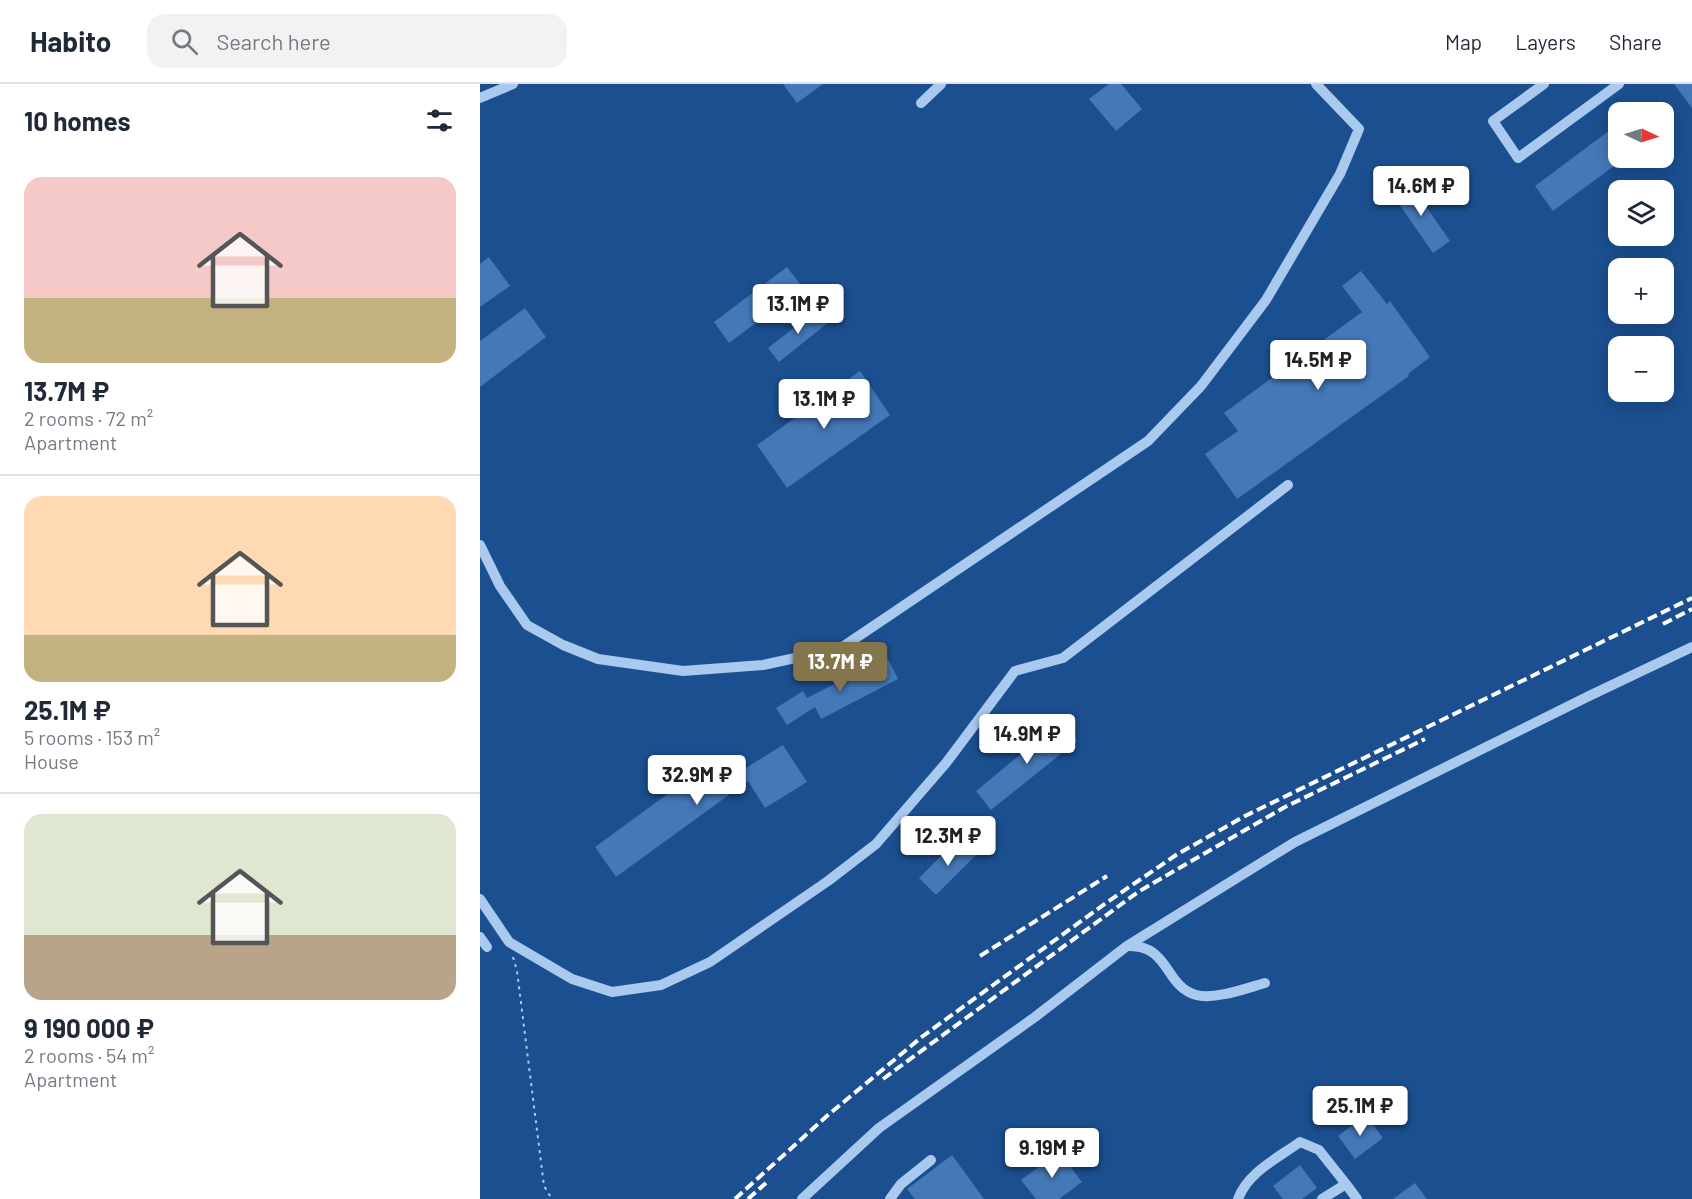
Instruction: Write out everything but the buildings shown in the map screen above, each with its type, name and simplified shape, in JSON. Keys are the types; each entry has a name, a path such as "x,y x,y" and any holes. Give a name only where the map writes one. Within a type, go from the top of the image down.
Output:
{"street":[{"path":"480,98 513,84"},
{"path":"921,102 941,84"},
{"path":"480,545 500,586 526,626 563,645 598,659 683,671 763,665 842,648 1148,441 1201,386 1266,300 1341,174 1359,129 1316,84"},
{"path":"1544,84 1493,121 1518,158 1619,84"},
{"path":"480,899 509,942 572,978 612,992 661,985 710,962 828,881 876,844 946,763 1015,671 1063,658 1288,484"},
{"path":"802,1199 879,1128 1035,1017 1127,946 1295,842 1692,647"},
{"path":"480,937 487,947"},
{"path":"1127,946 1136,945 1149,949 1158,956 1182,988 1197,995 1222,994 1266,984"},
{"path":"1238,1199 1243,1187 1251,1177 1300,1142 1319,1150 1357,1199"},
{"path":"890,1199 901,1184 930,1160"},
{"path":"1322,1199 1346,1184"}],"path":[{"path":"518,971 544,1185 552,1199"}],"railway":[{"path":"735,1199 828,1115 923,1036 1176,855 1245,816 1692,598"},
{"path":"1663,624 1692,609"},
{"path":"883,1079 1138,892 1285,807 1425,739"},
{"path":"980,956 1107,876"},
{"path":"748,1199 766,1183"}]}
